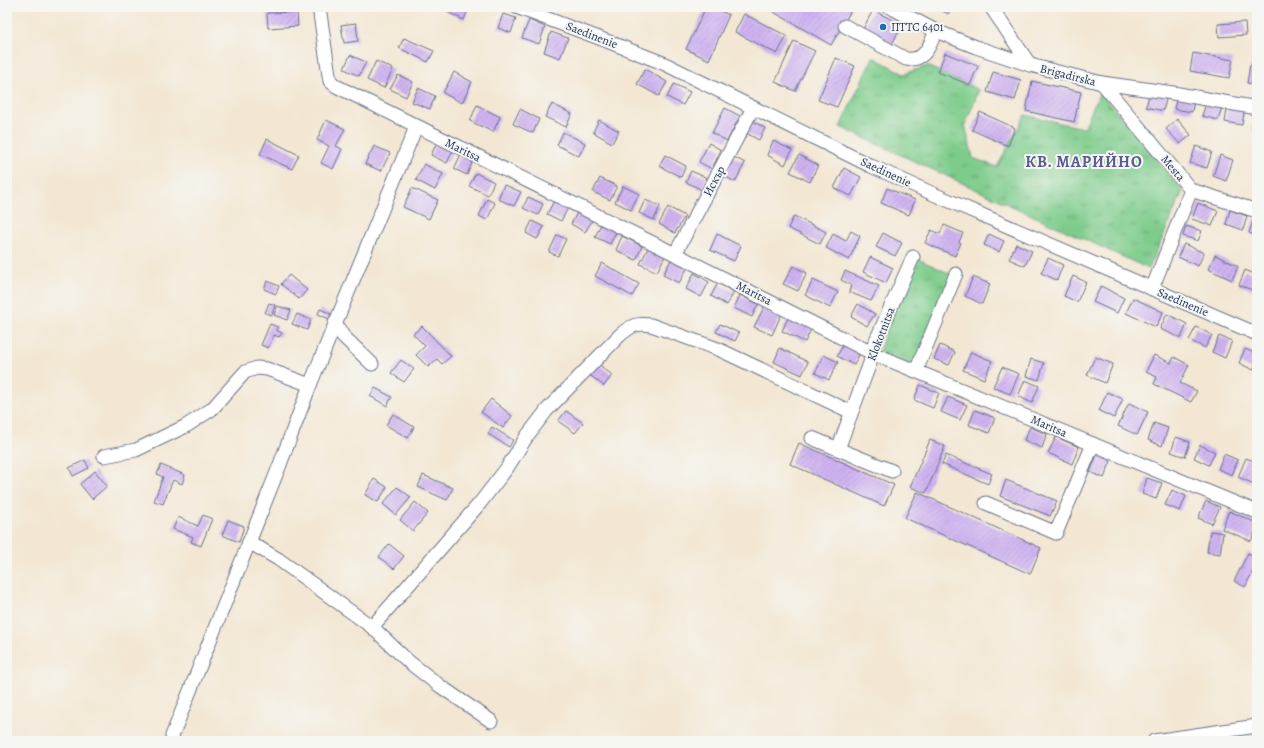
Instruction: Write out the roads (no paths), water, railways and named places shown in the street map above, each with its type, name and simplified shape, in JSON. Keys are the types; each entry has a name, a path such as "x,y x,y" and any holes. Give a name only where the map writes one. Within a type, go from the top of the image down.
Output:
{"street":[{"name":"Maritsa","path":"319,7 330,81 336,86 872,353 1257,512"},
{"name":"Saedinenie","path":"516,7 663,63 864,163 1257,334"},
{"name":"Brigadirska","path":"890,7 936,31 976,47 1030,65 1102,83 1173,92 1257,108"},
{"path":"990,7 1030,65"},
{"path":"845,26 906,59 913,60 922,56 927,50 936,31"},
{"name":"Mesta","path":"1102,83 1191,190 1152,289"},
{"name":"Искър","path":"675,254 753,108"},
{"path":"172,736 310,385 416,127"},
{"path":"1191,190 1257,211"},
{"name":"Klokotnitsa","path":"838,449 870,363 874,345 914,257"},
{"path":"916,371 956,274"},
{"path":"335,323 343,336 372,364"},
{"path":"372,627 480,503 507,468 527,436 547,410 620,334 632,326 640,324 651,325 718,350 851,412"},
{"path":"104,456 136,450 186,426 212,409 246,372 257,368 267,369 310,385"},
{"path":"812,438 892,471"},
{"path":"986,503 1056,533 1093,444"},
{"path":"249,542 278,559 372,627 409,662 440,686 491,720"},
{"path":"1154,741 1232,735 1257,726"}],"place":[{"name":"ПТТС 6401","path":"883,27"}],"district":[{"name":"КВ. МАРИЙНО","path":"1084,162"}]}
